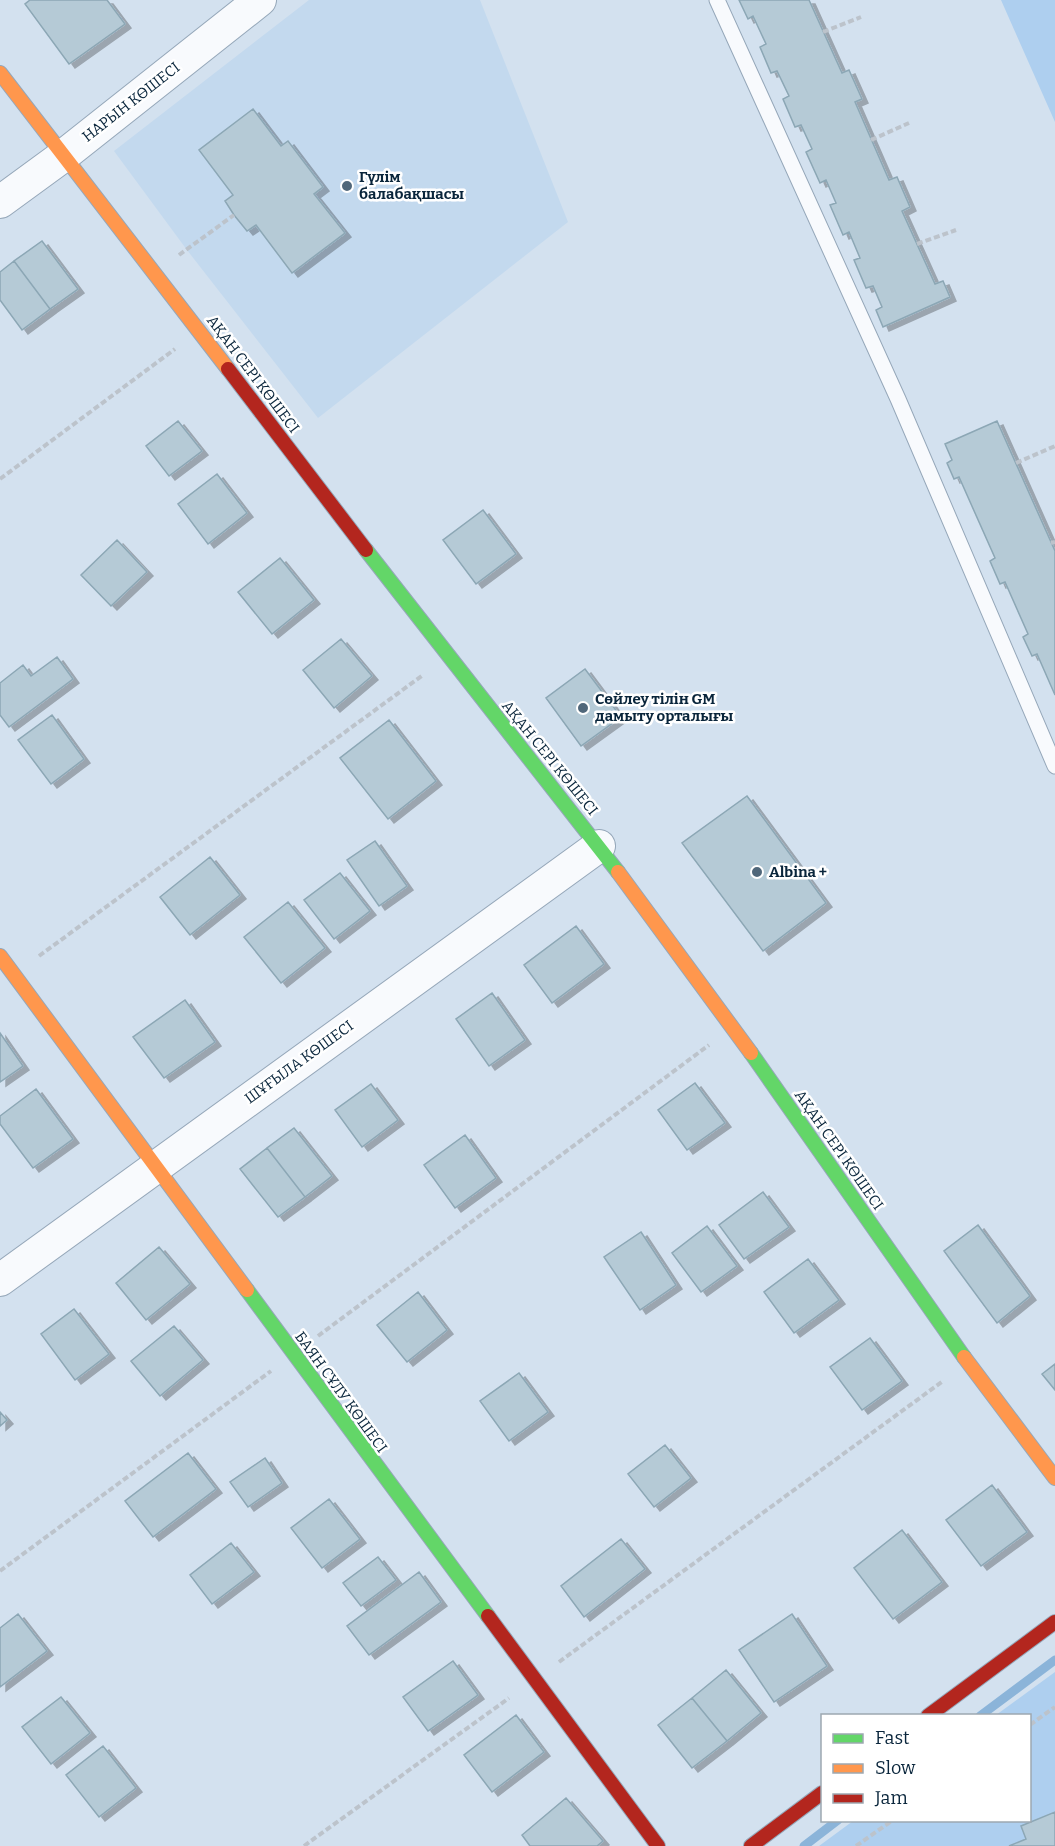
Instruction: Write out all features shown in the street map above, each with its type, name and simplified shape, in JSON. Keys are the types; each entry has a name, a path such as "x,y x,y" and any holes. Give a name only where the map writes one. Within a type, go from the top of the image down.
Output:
{"street":[{"name":"НАРЫН КӨШЕСІ","path":"0,202 63,156 260,0"},
{"name":"АҚАН СЕРІ КӨШЕСІ","path":"0,73 448,656 599,846 733,1027 968,1363 1055,1478"},
{"name":"ШҰҒЫЛА КӨШЕСІ","path":"0,1280 155,1165 599,846"},
{"name":"БАЯН СҰЛУ КӨШЕСІ","path":"0,956 658,1846"},
{"path":"931,1714 1055,1622"},
{"path":"751,1846 821,1794"}],"lane":[{"path":"717,0 898,399 1055,766"}],"path":[{"path":"823,32 861,17"},
{"path":"871,140 909,123"},
{"path":"154,273 234,215"},
{"path":"917,244 956,230"},
{"path":"0,479 199,330"},
{"path":"1016,463 1055,446"},
{"path":"14,975 448,656"},
{"path":"0,1571 733,1027"},
{"path":"304,1846 968,1363"},
{"path":"1031,1724 1055,1707"},
{"path":"856,1846 892,1822"}],"shaded area":[{"name":"Гүлім балабақшасы","path":"309,0 480,0 568,222 318,418 187,250 114,151"},
{"path":"1001,0 1055,0 1055,122"},
{"path":"1055,1672 1055,1812 1031,1822 1031,1714 997,1714"},
{"path":"852,1822 1031,1822 1021,1826 1026,1839 1009,1846 819,1846"}],"building":[{"path":"30,0 107,0 125,24 69,64 25,4"},
{"path":"739,0 809,0 842,73 849,70 862,99 855,102 889,180 897,177 910,207 902,211 935,284 943,281 950,297 883,327 876,310 882,307 873,286 866,288 854,260 860,258 849,232 843,235 830,205 836,203 826,180 820,183 806,152 812,149 801,125 795,127 783,99 789,96 777,71 771,73 760,47 766,44 753,16 748,19"},
{"path":"253,109 281,146 288,141 323,187 314,194 345,233 292,273 256,225 247,231 234,215 225,201 233,195 199,150"},
{"path":"42,241 78,289 50,309 14,261"},
{"path":"14,261 50,309 22,330 0,300 0,272"},
{"path":"178,421 202,451 169,476 146,446"},
{"path":"997,421 1055,551 1055,695 1037,654 1032,656 1023,637 1028,634 1005,582 1000,584 990,561 995,558 959,477 954,479 947,463 952,460 945,444"},
{"path":"217,474 247,513 208,544 178,504"},
{"path":"483,510 516,554 476,584 443,540"},
{"path":"117,540 147,572 111,606 81,575"},
{"path":"280,558 314,600 272,634 238,592"},
{"path":"341,639 372,676 334,708 303,670"},
{"path":"57,657 73,679 9,727 0,715 0,683 23,665 31,676"},
{"name":"Сөйлеу тілін GM дамыту орталығы","path":"585,669 621,717 581,746 546,698"},
{"path":"52,715 84,759 51,784 18,740"},
{"path":"389,720 436,781 388,819 340,758"},
{"path":"747,796 826,903 763,951 682,843"},
{"path":"375,841 407,886 379,906 347,860"},
{"path":"210,857 240,895 190,935 160,897"},
{"path":"340,873 370,911 334,939 304,900"},
{"path":"288,902 325,948 281,983 244,937"},
{"path":"576,926 604,964 552,1003 524,965"},
{"path":"492,993 525,1040 489,1066 456,1019"},
{"path":"185,1000 215,1042 164,1078 133,1037"},
{"path":"0,1033 23,1066 0,1082"},
{"path":"695,1083 725,1123 687,1150 658,1110"},
{"path":"371,1084 398,1120 362,1147 335,1110"},
{"path":"36,1089 73,1139 33,1168 0,1124 0,1116"},
{"path":"294,1128 332,1176 305,1197 267,1148"},
{"path":"465,1135 496,1178 455,1208 424,1165"},
{"path":"267,1148 305,1197 278,1217 240,1169"},
{"path":"763,1192 789,1227 744,1259 719,1225"},
{"path":"978,1225 1030,1296 997,1323 944,1251"},
{"path":"707,1226 737,1266 701,1292 672,1253"},
{"path":"641,1232 676,1285 640,1310 604,1257"},
{"path":"159,1247 190,1284 146,1320 116,1283"},
{"path":"808,1259 839,1300 794,1333 764,1292"},
{"path":"418,1292 447,1330 407,1362 377,1325"},
{"path":"74,1309 109,1354 75,1380 41,1334"},
{"path":"174,1326 203,1360 160,1396 131,1361"},
{"path":"870,1338 902,1381 862,1410 830,1367"},
{"path":"1055,1364 1055,1390 1042,1374"},
{"path":"519,1373 548,1412 509,1441 480,1401"},
{"path":"0,1412 7,1420 0,1426"},
{"path":"665,1445 691,1478 654,1507 628,1474"},
{"path":"188,1453 216,1489 153,1537 125,1501"},
{"path":"265,1458 282,1483 248,1507 230,1482"},
{"path":"992,1485 1027,1532 981,1566 946,1520"},
{"path":"329,1499 360,1539 322,1568 291,1528"},
{"path":"902,1530 942,1582 893,1619 854,1568"},
{"path":"621,1539 645,1569 584,1617 561,1586"},
{"path":"231,1543 254,1572 212,1604 190,1575"},
{"path":"378,1557 396,1580 361,1606 343,1583"},
{"path":"419,1572 441,1602 369,1655 347,1626"},
{"path":"18,1614 47,1651 0,1687 0,1628"},
{"path":"792,1614 827,1666 774,1702 739,1650"},
{"path":"453,1661 478,1695 428,1731 403,1697"},
{"path":"726,1670 761,1713 727,1741 692,1698"},
{"path":"61,1697 90,1733 51,1764 22,1727"},
{"path":"692,1698 727,1741 692,1768 658,1725"},
{"path":"516,1715 544,1752 492,1792 464,1755"},
{"path":"103,1746 136,1788 99,1817 66,1775"},
{"path":"566,1798 603,1841 597,1846 530,1846 522,1835"},
{"path":"1055,1812 1055,1846 1009,1846 1026,1839 1021,1826"}],"waterway":[{"path":"983,1714 1055,1660"},
{"path":"804,1846 835,1822"}],"traffic: fast":[{"path":"366,550 618,872"},
{"path":"751,1053 964,1357"},
{"path":"247,1290 488,1616"}],"traffic: slow":[{"path":"0,73 228,369"},
{"path":"618,872 751,1053"},
{"path":"0,956 247,1290"},
{"path":"964,1357 1055,1478"}],"traffic: jam":[{"path":"228,369 366,550"},
{"path":"488,1616 658,1846"},
{"path":"931,1714 1055,1622"},
{"path":"751,1846 821,1794"}],"place":[{"name":"Гүлім балабақшасы","path":"347,186"},
{"name":"Сөйлеу тілін GM дамыту орталығы","path":"583,708"},
{"name":"Albina +","path":"757,872"}]}
